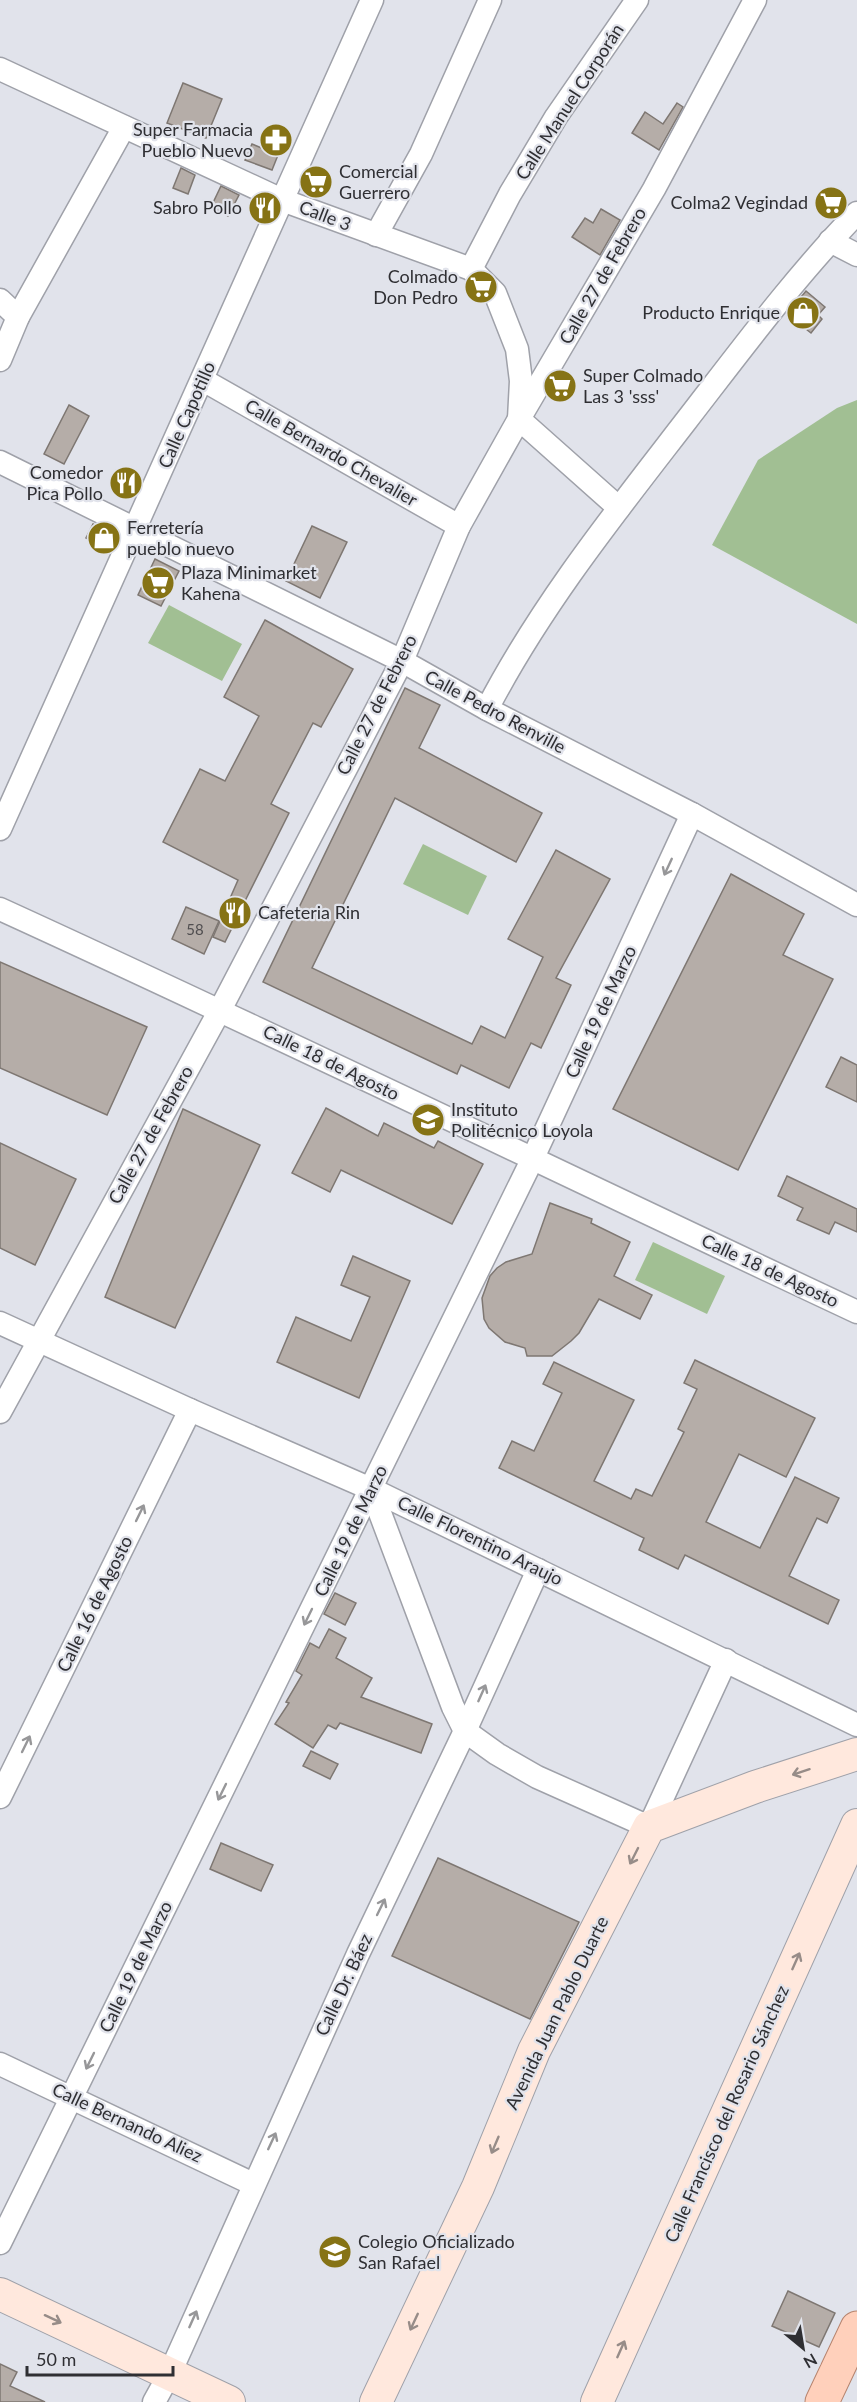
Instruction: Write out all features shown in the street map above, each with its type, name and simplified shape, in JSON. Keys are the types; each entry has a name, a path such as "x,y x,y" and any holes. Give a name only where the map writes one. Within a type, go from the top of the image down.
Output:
{"main road":[{"path":"822,2402 857,2328"}],"street":[{"name":"Calle Capotillo","path":"0,830 372,0"},
{"path":"376,235 421,154 490,0"},
{"name":"Calle Manuel Corporán","path":"471,269 510,194 556,117 637,0"},
{"name":"Calle 27 de Febrero","path":"0,1412 220,1010 402,661 459,526 654,189 755,0"},
{"name":"Calle 3","path":"0,69 282,200 471,269 495,292 517,349 521,381 519,419"},
{"path":"0,360 18,317 124,127"},
{"path":"487,709 503,679 586,551 779,301 857,213"},
{"path":"830,242 857,255"},
{"path":"0,300 18,317"},
{"name":"Calle Bernardo Chevalier","path":"203,380 459,526"},
{"path":"519,419 619,508"},
{"name":"Calle Pedro Renville","path":"0,462 402,661 487,709 692,814 857,905"},
{"name":"Calle 19 de Marzo","path":"0,2243 532,1160 692,814"},
{"name":"Calle 18 de Agosto","path":"0,909 220,1010 532,1160 857,1312"},
{"name":"Calle Florentino Araujo","path":"0,1323 190,1410 371,1489 857,1725"},
{"name":"Calle 16 de Agosto","path":"0,1797 190,1410"},
{"path":"371,1489 453,1707 465,1731 537,1777 648,1827 755,1787 857,1754"},
{"name":"Calle Dr. Báez","path":"154,2402 170,2373 357,1954 465,1731 538,1570"},
{"path":"648,1827 726,1660"},
{"name":"Calle Francisco del Rosario Sánchez","path":"597,2402 857,1825"},
{"name":"Avenida Juan Pablo Duarte","path":"376,2402 478,2187 534,2052 648,1827"},
{"name":"Calle Bernando Aliez","path":"0,2064 253,2184"},
{"path":"0,2294 230,2402"}],"green space":[{"path":"857,400 857,624 712,545 758,460 837,408"},
{"path":"169,605 242,644 222,681 148,643"},
{"path":"423,844 487,876 468,915 403,884"},
{"path":"653,1242 725,1276 707,1314 635,1280"}],"building":[{"path":"183,83 222,99 206,138 167,123"},
{"path":"677,103 683,107 659,150 632,133 645,112 663,124"},
{"name":"Super Farmacia Pueblo Nuevo","path":"274,124 288,130 272,170 245,160 252,144 264,149"},
{"path":"181,168 195,175 188,194 173,188"},
{"path":"221,186 239,195 228,216 211,207"},
{"name":"Colma2 Vegindad","path":"828,188 846,201 833,219 816,206"},
{"path":"601,209 620,220 600,255 572,237 585,218 593,223"},
{"name":"Producto Enrique","path":"806,291 825,307 818,315 822,319 811,333 787,314"},
{"path":"69,405 89,416 64,464 44,454"},
{"name":"Ferretería pueblo nuevo","path":"93,524 117,536 110,550 86,538"},
{"path":"312,526 347,542 320,598 286,581"},
{"name":"Plaza Minimarket Kahena","path":"155,559 179,571 161,606 138,595"},
{"path":"265,620 353,669 321,727 313,723 271,804 289,813 243,905 249,907 240,927 234,924 225,942 213,937 238,880 163,842 200,769 225,781 259,716 224,697"},
{"path":"405,688 440,705 419,748 542,813 516,862 395,798 312,968 472,1044 481,1026 505,1038 543,957 508,939 556,850 610,879 556,978 571,985 541,1048 531,1043 509,1088 461,1065 457,1074 263,982"},
{"path":"731,874 804,914 783,955 833,979 738,1170 613,1109"},
{"path":"186,907 219,921 204,954 172,939"},
{"path":"0,962 147,1027 107,1115 0,1068"},
{"path":"841,1057 857,1065 857,1102 826,1087"},
{"path":"326,1108 378,1136 384,1123 434,1148 438,1141 483,1164 452,1224 341,1170 330,1192 292,1173"},
{"path":"183,1109 260,1145 175,1328 105,1297"},
{"path":"0,1143 76,1179 35,1265 0,1248"},
{"path":"787,1176 857,1209 857,1232 835,1222 829,1234 797,1220 803,1208 778,1196"},
{"path":"550,1203 592,1219 591,1223 630,1242 614,1276 652,1295 640,1319 599,1299 579,1333 571,1341 552,1356 527,1356 525,1348 505,1342 489,1328 484,1319 482,1298 490,1276 497,1268 506,1262 532,1254"},
{"path":"353,1256 410,1281 359,1398 277,1362 296,1317 351,1341 370,1297 341,1285"},
{"path":"695,1360 815,1418 786,1477 739,1454 706,1522 760,1548 795,1477 839,1498 827,1523 817,1518 789,1576 839,1600 828,1624 685,1555 678,1569 639,1550 644,1538 499,1468 512,1441 534,1451 562,1393 543,1384 554,1362 634,1400 594,1481 631,1499 636,1489 652,1496 684,1432 678,1429 697,1389 684,1383"},
{"path":"335,1593 356,1603 345,1625 324,1614"},
{"path":"329,1629 346,1638 336,1658 372,1678 361,1697 432,1724 421,1753 340,1723 336,1729 328,1725 313,1748 275,1724 289,1703 286,1702 302,1675 296,1671 310,1643 319,1648"},
{"path":"311,1751 338,1764 330,1779 303,1766"},
{"path":"221,1843 273,1865 261,1891 210,1869"},
{"path":"438,1858 579,1922 530,2019 392,1956"},
{"path":"788,2291 835,2313 819,2347 772,2326"},
{"path":"0,2364 17,2372 10,2386 45,2402 0,2402"}],"place":[{"name":"Super Farmacia Pueblo Nuevo","path":"276,140"},
{"name":"Comercial Guerrero","path":"316,182"},
{"name":"Colma2 Vegindad","path":"831,203"},
{"name":"Sabro Pollo","path":"265,208"},
{"name":"Colmado Don Pedro","path":"481,287"},
{"name":"Producto Enrique","path":"803,313"},
{"name":"Super Colmado Las 3 'sss'","path":"560,386"},
{"name":"Comedor Pica Pollo","path":"126,483"},
{"name":"Ferretería pueblo nuevo","path":"104,538"},
{"name":"Plaza Minimarket Kahena","path":"158,583"},
{"name":"Cafeteria Rin","path":"235,913"},
{"name":"Instituto Politécnico Loyola","path":"428,1120"},
{"name":"Colegio Oficializado San Rafael","path":"335,2252"}]}
